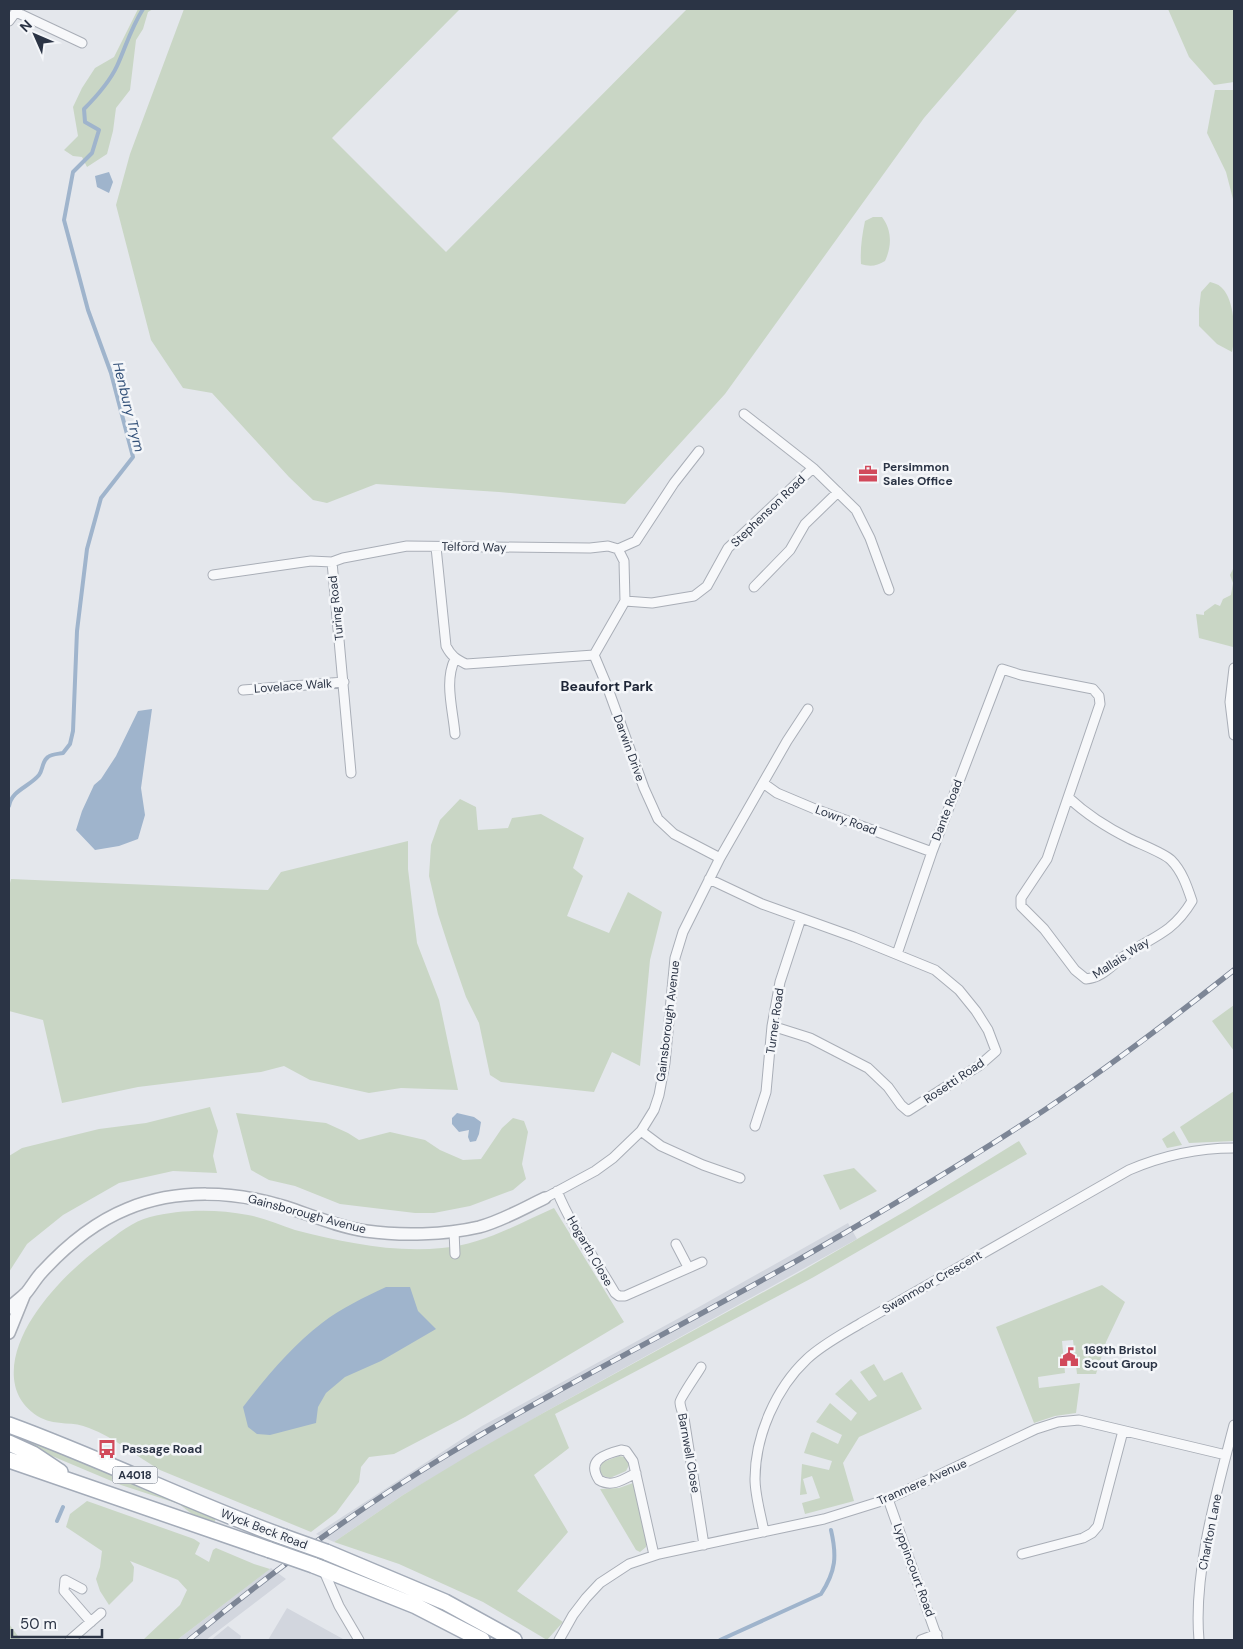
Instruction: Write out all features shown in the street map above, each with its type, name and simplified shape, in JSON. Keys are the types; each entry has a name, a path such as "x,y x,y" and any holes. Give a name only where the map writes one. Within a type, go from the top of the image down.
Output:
{"main road":[{"path":"9,1412 15,1427"},
{"name":"Wyck Beck Road","path":"15,1427 445,1602 514,1640"},
{"path":"9,1443 33,1454 78,1484"},
{"name":"Wyck Beck Road","path":"9,1460 318,1566 416,1606 482,1640"}],"street":[{"path":"9,21 17,10 82,43"},
{"path":"744,414 813,468 856,510 870,538 888,590"},
{"path":"436,547 446,646 455,659 466,664 594,655 626,601 624,561 618,550 636,541 674,482 699,451"},
{"name":"Stephenson Road","path":"626,601 652,603 694,596 707,586 728,548 813,468"},
{"path":"754,587 790,550 805,524 838,492"},
{"name":"Telford Way","path":"332,562 407,546 590,548 608,546 618,550"},
{"name":"Turing Road","path":"213,575 311,561 332,562 351,773"},
{"name":"Darwin Drive","path":"594,655 648,800 658,819 674,834 720,858"},
{"path":"455,659 450,669 449,684 455,734"},
{"path":"1234,668 1230,702 1234,734"},
{"name":"Mallais Way","path":"1002,669 1021,675 1093,689 1099,696 1100,704 1047,859 1021,898 1021,906 1044,929 1080,976 1086,979 1093,978 1111,968 1125,955 1169,928 1186,912 1192,901 1183,877 1170,858 1128,839 1083,811 1068,798"},
{"name":"Dante Road","path":"897,954 932,852 1002,669"},
{"name":"Lovelace Walk","path":"243,690 344,682"},
{"name":"Gainsborough Avenue","path":"9,1308 26,1293 42,1272 65,1251 106,1220 128,1209 155,1200 204,1194 237,1195 366,1231 396,1234 454,1231 480,1227 518,1212 595,1171 613,1158 641,1132 654,1110 666,1063 675,958 679,942 720,858 787,741 808,709"},
{"name":"Lowry Road","path":"763,783 777,793 815,809 932,852"},
{"name":"Rosetti Road","path":"709,879 762,904 935,970 958,990 988,1030 996,1051 980,1065 908,1111 901,1105 888,1087 868,1068 810,1038 772,1026"},
{"name":"Turner Road","path":"755,1126 766,1092 772,1026 780,982 801,918"},
{"path":"641,1132 661,1146 703,1165 740,1178"},
{"name":"Swanmoor Crescent","path":"764,1532 755,1480 761,1437 777,1398 807,1359 827,1343 861,1323 1129,1170 1154,1159 1180,1153 1209,1148 1234,1148"},
{"name":"Hogarth Close","path":"557,1191 579,1233 618,1296 625,1296 702,1262"},
{"path":"454,1231 456,1254"},
{"path":"676,1244 688,1268"},
{"name":"Gainsborough Avenue","path":"9,1333 26,1293"},
{"name":"Barnwell Close","path":"700,1367 682,1396 680,1405 684,1418 704,1545"},
{"name":"Tranmere Avenue","path":"561,1638 573,1615 600,1583 629,1564 654,1555 824,1518 888,1500 1036,1429 1058,1422 1079,1420 1226,1455"},
{"name":"Charlton Lane","path":"1198,1640 1203,1557 1234,1425"},
{"path":"1022,1554 1083,1538 1092,1533 1098,1526 1123,1431"},
{"path":"636,1473 609,1484 599,1480 595,1465 602,1456 621,1450 630,1455 634,1460 654,1555"},
{"name":"Lyppincourt Road","path":"888,1500 938,1637"},
{"path":"318,1566 359,1640"},
{"path":"82,1589 65,1580 64,1591 90,1622"},
{"path":"70,1640 101,1613"},
{"path":"921,1640 938,1637"}],"shaded area":[{"path":"848,1223 857,1239 545,1412 403,1495 334,1542 316,1534 482,1426"},
{"path":"271,1568 286,1579 206,1640 177,1640"},
{"path":"287,1608 343,1639 344,1640 268,1640"},
{"path":"228,1626 241,1636 240,1640 211,1640"}],"green space":[{"path":"138,9 153,9 148,12 143,29 136,40 130,90 116,108 107,154 87,167 82,157 73,156 64,150 78,136 73,107 95,68 114,57"},
{"path":"184,9 460,9 332,138 446,252 687,9 1018,9 924,118 725,394 625,504 499,492 376,484 327,503 313,500 289,477 212,393 183,388 151,340 116,205 130,154"},
{"path":"1168,9 1234,9 1234,82 1214,85 1189,57"},
{"path":"1215,90 1234,90 1234,203 1226,172 1207,133"},
{"path":"873,217 882,217 888,227 890,244 885,261 867,266 861,264 862,242 865,221"},
{"path":"1210,282 1221,287 1226,293 1232,308 1234,336 1232,352 1217,344 1199,326 1201,292"},
{"path":"1233,569 1234,641 1233,647 1199,638 1196,614 1204,615 1204,612 1215,604 1220,606 1223,599 1231,595 1233,583 1230,575"},
{"path":"460,799 476,807 478,830 508,828 512,818 541,814 584,838 573,868 583,876 567,916 609,933 628,892 662,912 650,960 640,1066 612,1052 594,1092 501,1082 490,1075 479,1023 466,997 449,948 429,876 431,845 440,820"},
{"path":"408,841 408,869 417,943 439,1000 458,1090 401,1088 369,1093 310,1080 284,1066 261,1072 138,1087 62,1103 43,1020 9,1011 9,887 11,879 268,890 281,872"},
{"path":"1234,1005 1234,1051 1212,1021"},
{"path":"1234,1091 1234,1141 1189,1143 1180,1127"},
{"path":"210,1107 218,1131 213,1156 217,1173 173,1171 119,1183 63,1215 27,1244 9,1272 9,1156 22,1148 99,1129 146,1123"},
{"path":"236,1113 326,1123 359,1140 390,1132 425,1140 440,1150 463,1160 481,1159 502,1128 513,1118 524,1121 528,1132 522,1164 526,1179 513,1190 470,1206 434,1213 415,1213 340,1204 295,1186 269,1180 251,1170"},
{"path":"1174,1131 1182,1145 1167,1148 1162,1139"},
{"path":"1019,1141 1027,1154 812,1278 555,1414 569,1448 534,1475 568,1532 517,1591 563,1622 547,1640 483,1602 399,1564 334,1542 403,1495 471,1454 802,1271 909,1209"},
{"path":"854,1168 877,1191 840,1210 823,1175"},
{"path":"554,1208 624,1322 465,1417 394,1454 369,1457 361,1467 359,1482 336,1513 311,1532 160,1470 99,1432 83,1426 53,1422 41,1418 28,1408 19,1397 15,1384 15,1357 33,1317 48,1296 74,1269 126,1228 144,1219 162,1214 186,1211 236,1213 254,1216 295,1230 331,1239 386,1248 424,1249 471,1243 499,1233"},
{"path":"1102,1285 1125,1302 1106,1342 1096,1374 1077,1374 1073,1340 1062,1341 1065,1373 1038,1377 1039,1388 1080,1383 1076,1413 1055,1416 1034,1423 996,1327"},
{"path":"874,1364 884,1381 902,1372 922,1409 859,1437 843,1463 854,1501 805,1514 802,1503 820,1498 812,1476 803,1479 807,1494 800,1495 802,1464 829,1470 832,1461 804,1453 811,1433 813,1432 838,1444 842,1435 816,1422 830,1403 851,1421 857,1413 835,1394 851,1379 869,1401 877,1396 860,1372"},
{"path":"9,1431 216,1518 214,1523 192,1514 179,1504 121,1485 9,1438"},
{"path":"619,1456 625,1457 629,1465 626,1471 610,1478 603,1476 599,1469 603,1462"},
{"path":"633,1483 637,1488 649,1544 640,1552 636,1550 600,1489 619,1488"},
{"path":"87,1501 194,1539 200,1543 195,1554 209,1562 213,1550 216,1548 270,1569 177,1640 143,1640 180,1605 187,1590 178,1580 130,1561 134,1567 133,1581 109,1605 100,1591 96,1579 102,1551 66,1527 70,1514"},
{"path":"9,1624 21,1640 9,1640"}],"water":[{"path":"109,172 113,182 109,193 97,187 95,176"},
{"path":"152,709 141,788 145,815 138,839 119,846 95,850 76,830 82,811 94,785 101,779 116,756 138,711"},
{"path":"457,1113 474,1117 481,1122 476,1141 470,1142 468,1137 469,1130 459,1132 452,1124 452,1118"},
{"path":"386,1287 410,1287 418,1311 436,1329 381,1361 345,1377 326,1393 318,1407 316,1423 270,1435 257,1434 248,1427 243,1407 270,1373 290,1352 311,1332 337,1312"}],"waterway":[{"name":"Henbury Trym","path":"9,806 17,792 39,775 46,759 51,755 63,753 70,744 73,731 77,631 87,549 101,498 133,457 111,373 88,310 64,220 73,172 92,153 99,130 85,122 84,109 114,72 143,9"},
{"path":"57,1521 63,1507"},
{"path":"720,1640 821,1594 830,1578 834,1563 831,1530"}],"railway":[{"path":"189,1640 312,1544 376,1500 488,1430 725,1301 819,1248 960,1164 1092,1077 1164,1025 1234,970"}],"place":[{"name":"Persimmon Sales Office","path":"868,474"},
{"name":"169th Bristol Scout Group","path":"1069,1357"},
{"name":"Passage Road","path":"107,1449"}],"district":[{"name":"Beaufort Park","path":"607,686"}]}
